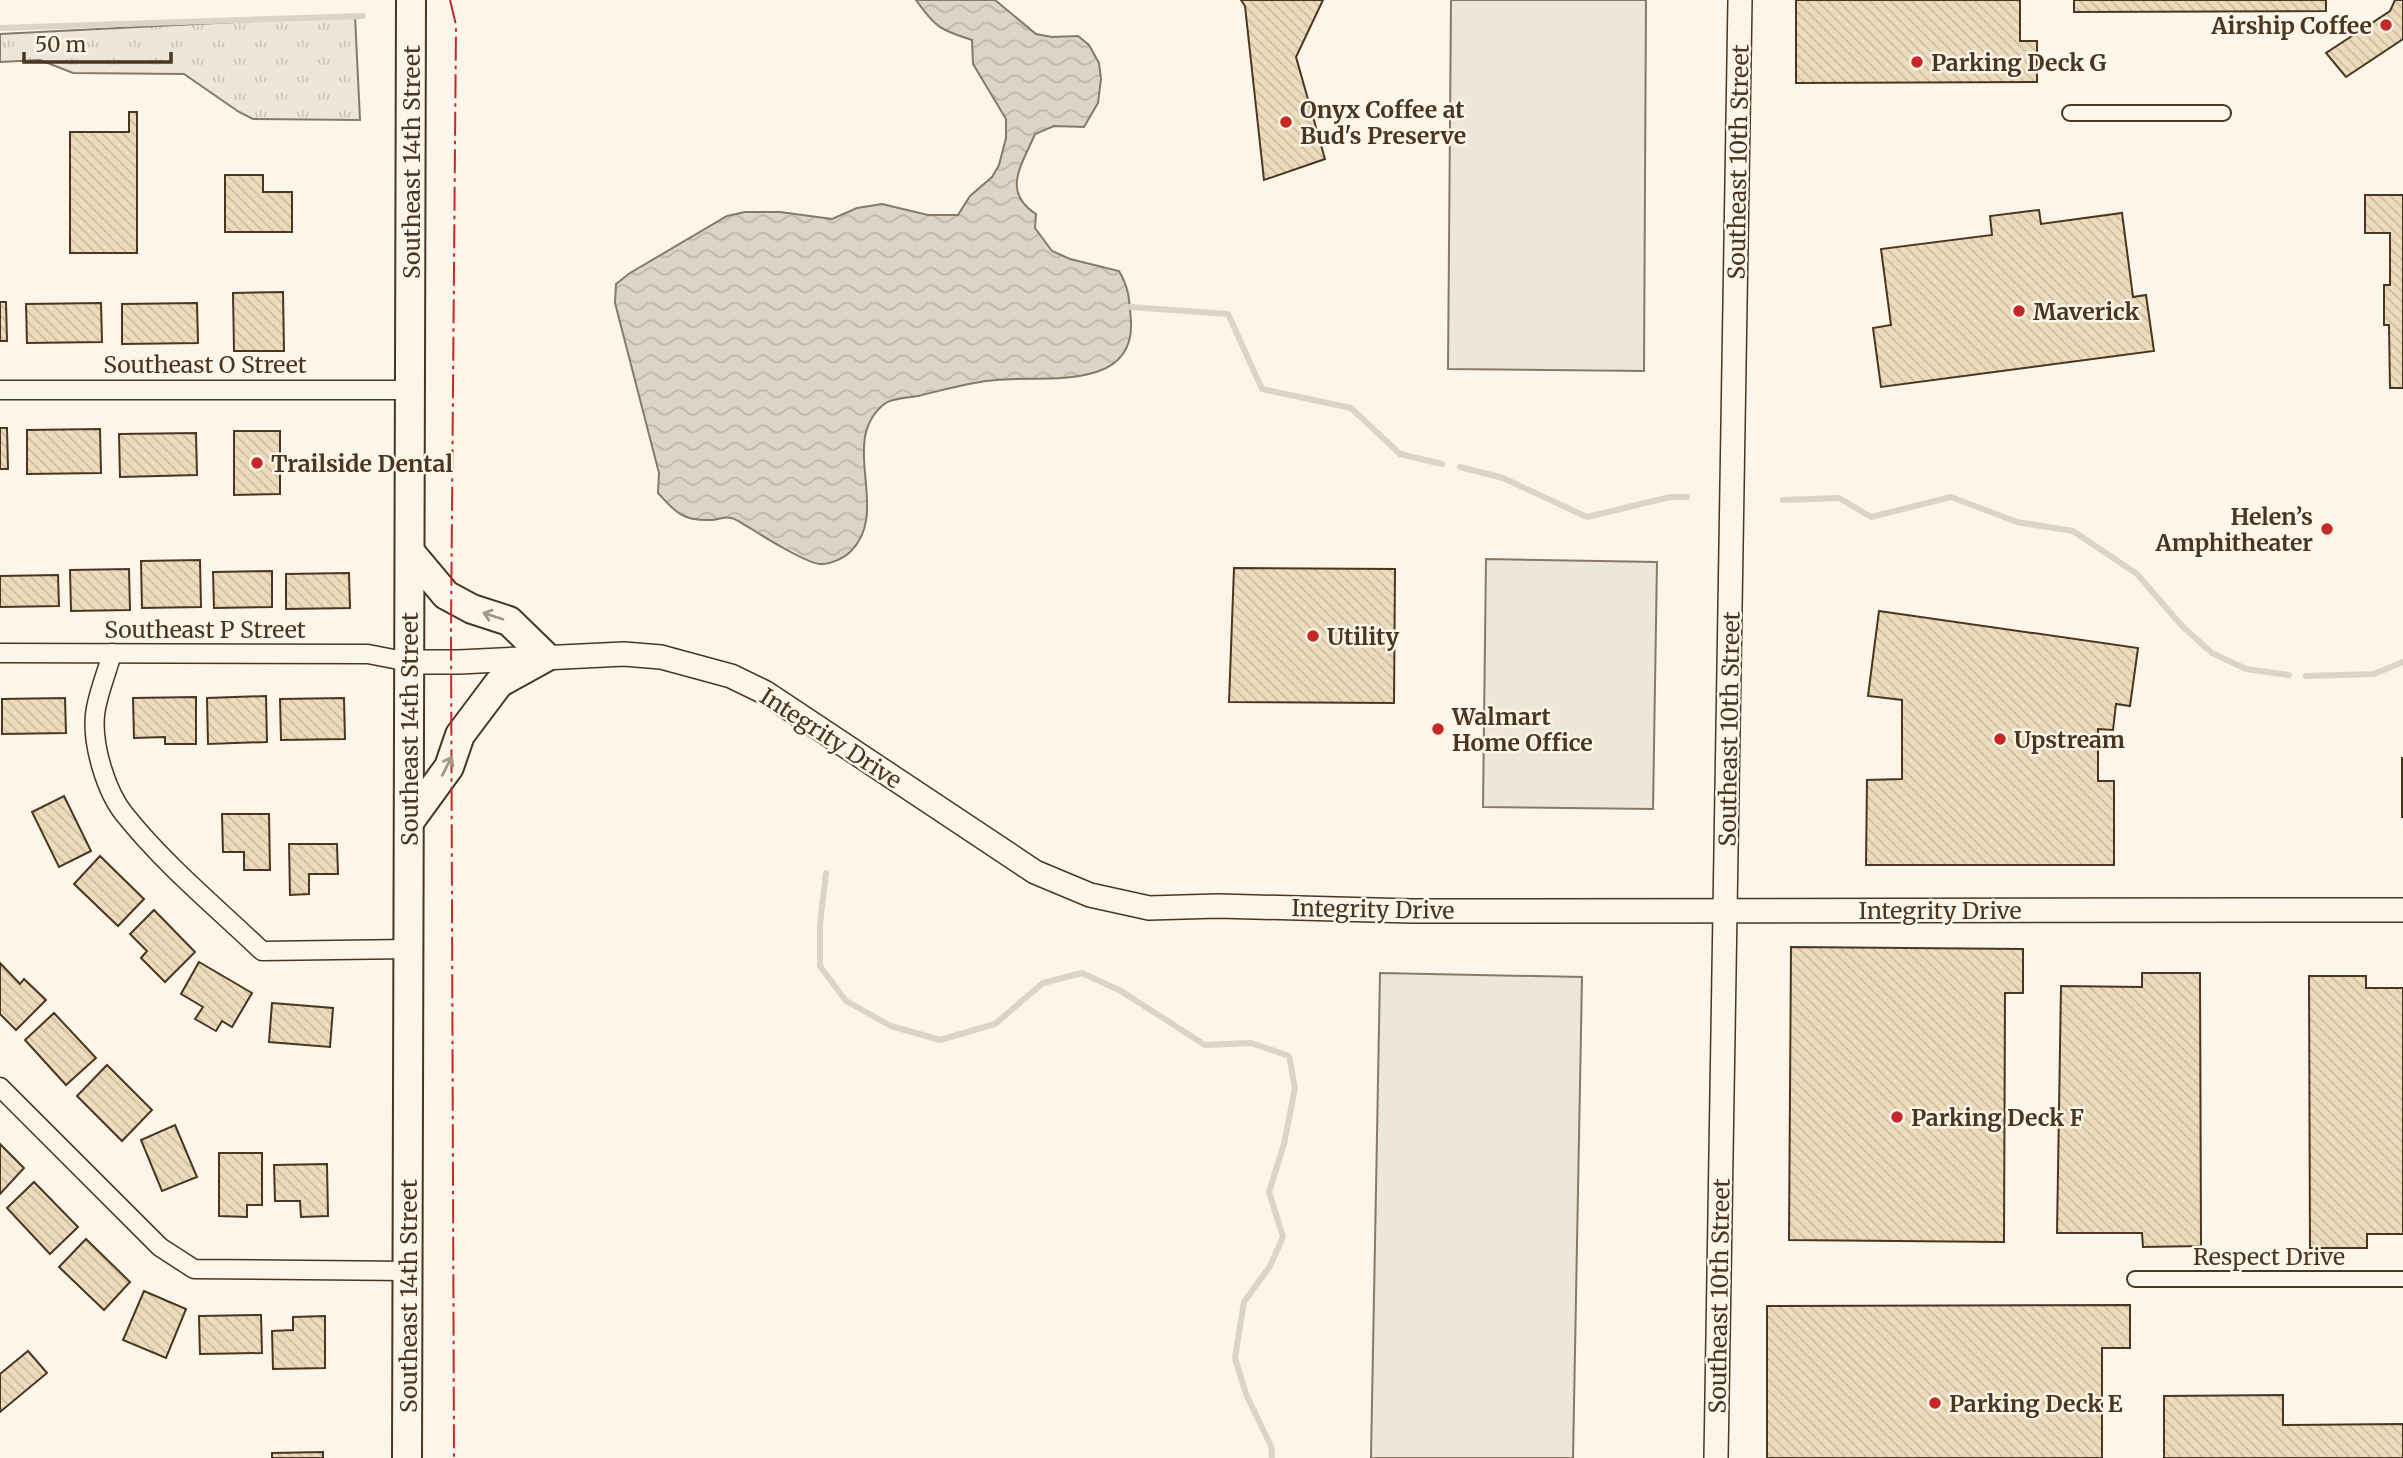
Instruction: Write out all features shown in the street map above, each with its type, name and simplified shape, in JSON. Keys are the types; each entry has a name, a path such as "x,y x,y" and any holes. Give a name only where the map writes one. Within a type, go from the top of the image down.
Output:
{"main road":[{"name":"Southeast 14th Street","path":"407,1458 411,0"},
{"path":"409,822 449,767 460,735 499,683 546,657 509,621 472,609 446,595 410,552"}],"street":[{"name":"Southeast 10th Street","path":"1716,1458 1740,0"},
{"path":"2070,113 2223,113"},
{"name":"Southeast O Street","path":"0,390 410,390"},
{"name":"Southeast P Street","path":"0,653 368,654 410,662"},
{"path":"112,653 95,715 97,748 106,781 124,814 173,865 262,951 409,949"},
{"name":"Integrity Drive","path":"410,662 624,654 661,657 731,676 766,693 1035,872 1090,895 1149,908 1218,906 1412,911 2403,910"},
{"path":"0,1087 160,1247 194,1269 408,1271"},
{"name":"Respect Drive","path":"2135,1279 2403,1279"}],"green space":[{"path":"355,16 360,120 253,119 184,74 73,73 40,60 0,62 0,34"}],"shaded area":[{"path":"1451,0 1646,0 1644,371 1448,369"},
{"path":"1486,559 1657,562 1653,809 1483,807"},
{"path":"1380,973 1582,977 1573,1458 1371,1458"}],"water":[{"path":"916,0 995,0 1036,34 1052,37 1078,36 1089,45 1099,63 1101,79 1098,103 1084,127 1054,126 1035,134 1020,167 1017,187 1025,205 1036,214 1035,228 1052,251 1070,259 1119,271 1129,301 1131,321 1128,344 1118,360 1102,370 1082,376 986,381 895,400 883,405 870,421 865,438 867,518 862,536 844,557 824,564 814,563 733,519 727,517 701,520 686,517 658,493 659,473 615,303 616,284 727,216 745,212 780,212 832,219 857,208 882,204 928,215 958,215 970,196 992,177 999,165 1006,138 1006,119 973,64 972,40 939,26"}],"building":[{"name":"Onyx Coffee at Bud's Preserve","path":"1241,0 1323,0 1296,57 1325,159 1264,180 1245,6"},
{"name":"Parking Deck G","path":"1796,0 2020,0 2020,41 2037,41 2037,82 1796,83"},
{"path":"2074,0 2326,0 2326,11 2074,12"},
{"name":"Airship Coffee","path":"2395,0 2403,0 2403,39 2346,77 2326,53 2390,11"},
{"path":"129,112 137,112 137,253 70,253 70,132 129,132"},
{"path":"225,175 263,175 263,192 292,192 292,232 225,232"},
{"path":"2365,195 2403,195 2403,388 2390,388 2389,325 2384,325 2384,285 2390,285 2390,233 2365,233"},
{"name":"Maverick","path":"2039,210 2041,224 2122,213 2133,297 2146,295 2154,351 1881,387 1873,328 1891,325 1881,249 1992,235 1990,216"},
{"path":"283,292 284,351 234,351 233,293"},
{"path":"0,302 6,302 7,341 0,341"},
{"path":"101,303 102,342 27,343 26,304"},
{"path":"197,303 198,343 122,344 122,304"},
{"path":"0,428 7,428 8,469 0,469"},
{"path":"100,429 101,473 27,474 27,430"},
{"name":"Trailside Dental","path":"234,431 280,431 280,494 234,495"},
{"path":"196,433 197,475 120,477 119,434"},
{"path":"200,560 201,607 142,608 141,561"},
{"name":"Utility","path":"1234,568 1395,569 1394,703 1229,702"},
{"path":"129,569 130,610 71,611 70,570"},
{"path":"272,571 272,607 214,608 213,572"},
{"path":"349,573 350,608 286,609 286,574"},
{"path":"58,575 59,606 0,607 0,576"},
{"name":"Upstream","path":"1879,611 2138,648 2130,706 2116,704 2113,730 2098,729 2098,781 2114,781 2114,865 1866,865 1867,780 1902,779 1902,700 1868,696"},
{"path":"266,696 267,742 208,744 207,698"},
{"path":"196,697 196,744 165,744 165,737 134,738 133,698"},
{"path":"65,698 66,733 2,734 2,699"},
{"path":"344,698 345,739 281,740 280,699"},
{"path":"2403,758 2403,817 2402,817"},
{"path":"64,796 91,851 59,867 32,812"},
{"path":"222,814 269,814 270,870 244,870 244,852 223,852"},
{"path":"289,844 337,844 338,874 309,874 309,894 290,895"},
{"path":"100,856 144,899 118,926 74,884"},
{"path":"154,910 195,952 165,982 141,958 147,951 130,934"},
{"name":"Parking Deck F","path":"1791,947 2023,949 2023,993 2005,993 2004,1242 1789,1240"},
{"path":"199,962 252,993 232,1027 222,1021 216,1031 195,1019 203,1007 181,994"},
{"path":"0,963 20,984 24,979 46,1000 16,1030 0,1014"},
{"path":"2142,973 2200,973 2201,1246 2143,1247 2142,1233 2057,1233 2061,986 2142,987"},
{"path":"2309,976 2366,976 2366,988 2403,988 2403,1234 2367,1234 2367,1248 2310,1248"},
{"path":"272,1003 333,1008 330,1047 269,1042"},
{"path":"54,1013 96,1058 66,1085 25,1040"},
{"path":"107,1065 152,1110 122,1141 77,1096"},
{"path":"175,1125 197,1177 162,1191 141,1140"},
{"path":"0,1144 24,1168 0,1194"},
{"path":"219,1153 262,1153 262,1205 247,1205 247,1217 219,1216"},
{"path":"327,1164 328,1216 301,1217 300,1201 275,1201 274,1165"},
{"path":"34,1182 78,1227 50,1254 7,1208"},
{"path":"86,1239 130,1282 104,1310 59,1267"},
{"path":"144,1291 186,1309 166,1358 123,1340"},
{"name":"Parking Deck E","path":"2130,1305 2130,1348 2102,1348 2102,1458 1767,1458 1767,1306"},
{"path":"261,1315 262,1353 200,1354 199,1316"},
{"path":"325,1316 325,1368 273,1369 272,1331 293,1330 293,1317"},
{"path":"28,1351 47,1373 0,1412 0,1374"},
{"path":"2283,1395 2283,1425 2403,1424 2403,1458 2164,1458 2164,1396"},
{"path":"323,1452 323,1458 272,1458 272,1453"}],"waterway":[{"path":"0,28 363,16"},
{"path":"1130,307 1228,314 1262,389 1351,408 1400,454 1442,464"},
{"path":"1460,467 1503,478 1587,517 1670,497 1687,497"},
{"path":"1783,500 1839,498 1871,517 1951,497 2017,522 2073,531 2137,574 2182,626 2212,653 2246,669 2289,675"},
{"path":"2306,676 2374,674 2403,662"},
{"path":"826,873 820,924 820,966 846,1001 891,1026 940,1040 995,1024 1043,983 1082,973 1121,991 1205,1045 1251,1043 1289,1056 1295,1088 1284,1144 1269,1192 1283,1237 1270,1266 1244,1302 1235,1358 1246,1394 1271,1446 1272,1458"}],"power":[{"path":"450,0 456,25 451,630 454,1458"}],"place":[{"name":"Airship Coffee","path":"2386,25"},
{"name":"Parking Deck G","path":"1917,62"},
{"name":"Onyx Coffee at Bud's Preserve","path":"1286,122"},
{"name":"Maverick","path":"2019,311"},
{"name":"Trailside Dental","path":"257,463"},
{"name":"Helen’s Amphitheater","path":"2327,529"},
{"name":"Utility","path":"1313,636"},
{"name":"Walmart Home Office","path":"1438,729"},
{"name":"Upstream","path":"2000,739"},
{"name":"Parking Deck F","path":"1897,1117"},
{"name":"Parking Deck E","path":"1935,1403"}]}
